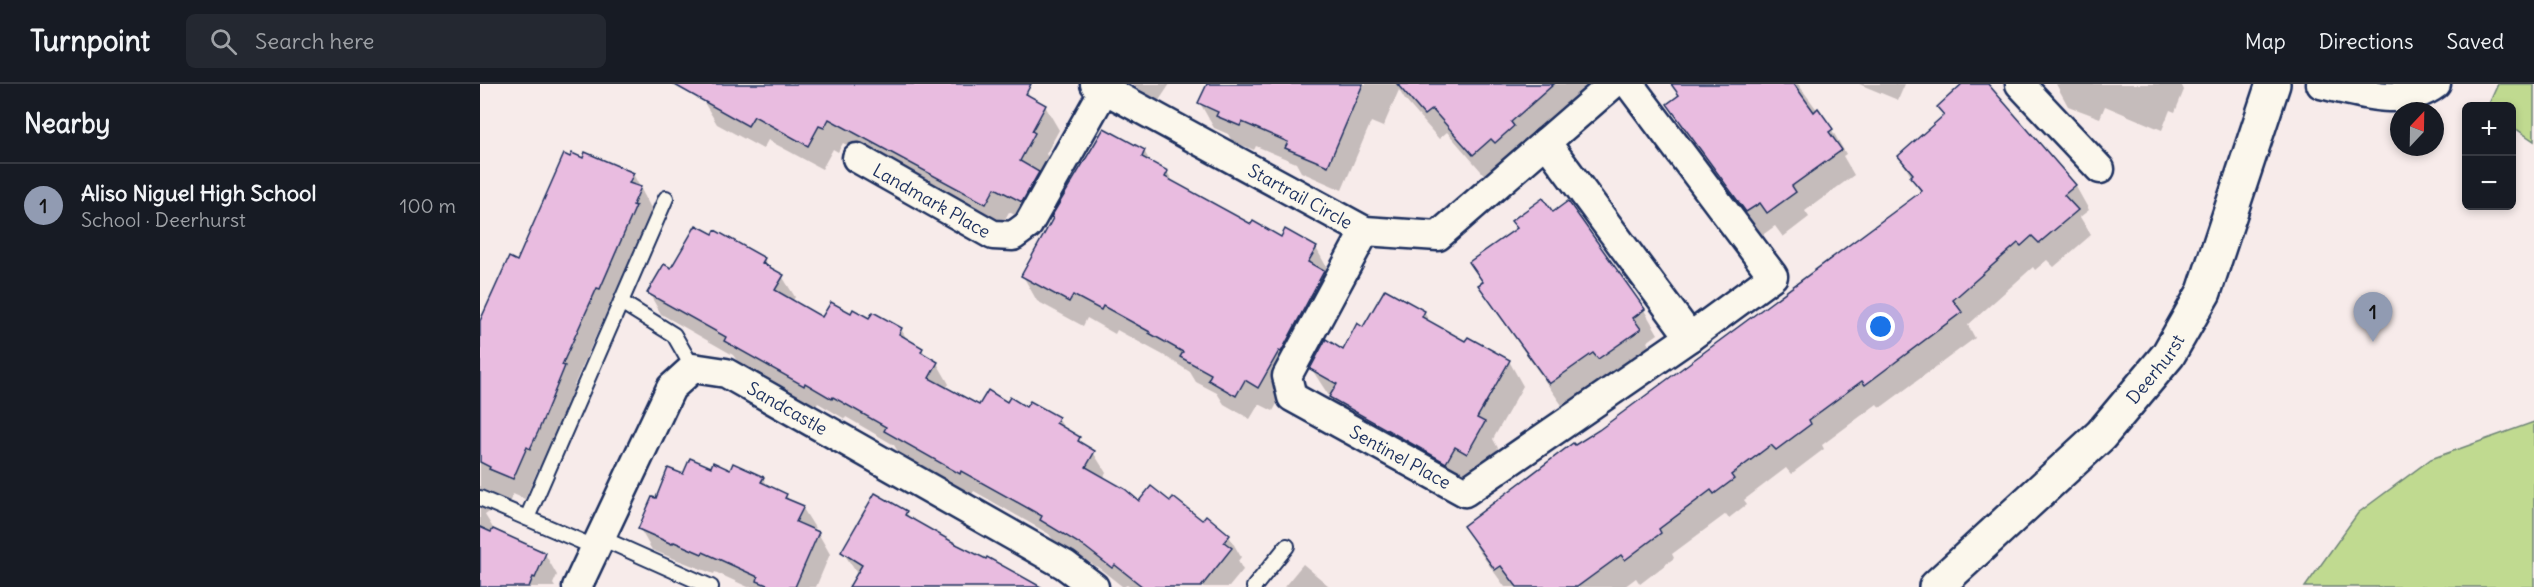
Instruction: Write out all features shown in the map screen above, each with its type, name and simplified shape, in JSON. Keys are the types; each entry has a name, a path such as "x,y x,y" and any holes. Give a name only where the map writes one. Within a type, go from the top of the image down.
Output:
{"street":[{"name":"Startrail Circle","path":"1099,87 1365,231 1438,236 1613,84"},
{"name":"Sentinel Place","path":"1365,231 1287,376 1292,397 1465,492 1690,337 1773,276 1629,84"},
{"path":"2020,84 2100,169"},
{"name":"Deerhurst","path":"1936,587 2101,435 2168,355 2204,292 2273,84"},
{"path":"2321,84 2384,98 2423,94 2436,84"},
{"name":"Landmark Place","path":"857,158 993,235 1013,236 1028,225 1099,87"},
{"path":"1546,142 1690,337"},
{"path":"577,587 671,388 693,368"},
{"name":"Sandcastle","path":"693,368 726,373 1065,565 1094,587"}],"lane":[{"path":"527,518 666,198"},
{"path":"621,302 674,335 693,368"},
{"path":"480,498 711,587"},
{"path":"1254,587 1287,546"}],"green space":[{"path":"2498,84 2534,84 2534,141 2516,129 2516,102 2490,102"},
{"path":"2534,422 2534,587 2305,587 2358,513 2431,459"}],"building":[{"path":"673,84 1031,84 1026,94 1046,105 1032,131 1035,133 1020,161 1039,172 1022,202 995,188 986,204 829,119 824,128 819,126 808,146 754,116 748,126"},
{"path":"1207,84 1363,84 1328,166 1285,148 1288,142 1242,122 1240,126 1216,116 1218,112 1198,103"},
{"path":"1397,84 1554,84 1511,122 1514,126 1495,143 1491,139 1473,155 1432,109 1424,115"},
{"path":"1671,84 1794,84 1814,112 1818,108 1833,129 1829,132 1842,150 1792,186 1796,192 1767,213 1760,203 1746,212 1667,104 1679,95"},
{"path":"1962,84 1988,84 2076,185 2064,195 2078,210 2039,243 2032,236 2021,246 2018,243 1953,300 1962,312 1865,385 1862,381 1809,420 1811,424 1776,450 1771,445 1731,475 1734,479 1714,494 1711,490 1659,529 1661,533 1625,560 1621,555 1577,587 1517,587 1501,566 1495,570 1463,526 1573,443 1575,445 1599,430 1922,191 1910,177 1913,174 1898,156 1944,115 1937,107"},
{"path":"1104,128 1145,150 1142,157 1168,171 1165,177 1251,224 1253,221 1281,237 1285,229 1317,247 1308,262 1324,271 1281,352 1279,351 1258,388 1245,380 1236,396 1208,380 1211,374 1180,357 1183,352 1150,332 1103,306 1101,310 1073,295 1069,302 1021,276 1053,218 1051,217"},
{"path":"585,152 634,173 629,183 641,187 633,205 636,206 600,289 597,288 562,365 565,366 538,432 530,449 527,447 513,479 489,469 490,467 480,462 480,321 509,257 517,261 564,154 570,157 572,153 583,158"},
{"path":"1543,198 1553,212 1568,201 1645,309 1633,318 1641,329 1598,359 1593,353 1549,384 1478,285 1483,282 1469,262 1517,228 1511,221"},
{"path":"696,225 713,234 715,230 765,258 762,263 784,275 775,290 822,317 831,302 851,313 853,309 869,318 873,312 902,328 899,334 923,348 921,352 938,362 929,378 979,405 988,390 1007,402 1010,397 1026,407 1030,401 1059,417 1056,423 1080,437 1078,441 1095,451 1086,467 1125,489 1139,501 1151,486 1170,501 1173,497 1202,520 1206,515 1230,535 1224,542 1232,548 1201,587 1143,587 1115,565 1112,568 1085,547 1040,520 1042,516 961,471 960,474 884,431 886,427 833,397 832,399 805,383 804,386 724,341 726,337 647,293 664,264 671,268"},
{"path":"1385,289 1425,311 1422,317 1465,341 1468,337 1510,360 1477,418 1485,422 1467,454 1455,447 1446,463 1329,397 1337,384 1310,369 1326,339 1343,350 1357,323 1363,327"},
{"path":"690,458 711,467 713,462 730,470 733,463 764,477 761,482 787,494 785,498 804,506 796,522 819,532 795,587 772,587 757,581 758,577 703,552 702,554 674,542 672,544 638,529 652,497 656,498 668,468 683,474"},
{"path":"875,493 907,511 905,515 1041,587 849,587 862,565 841,552"},
{"path":"480,527 491,532 493,529 546,553 529,587 480,587"}],"place":[{"name":"Aliso Niguel High School","path":"2373,342"}]}
